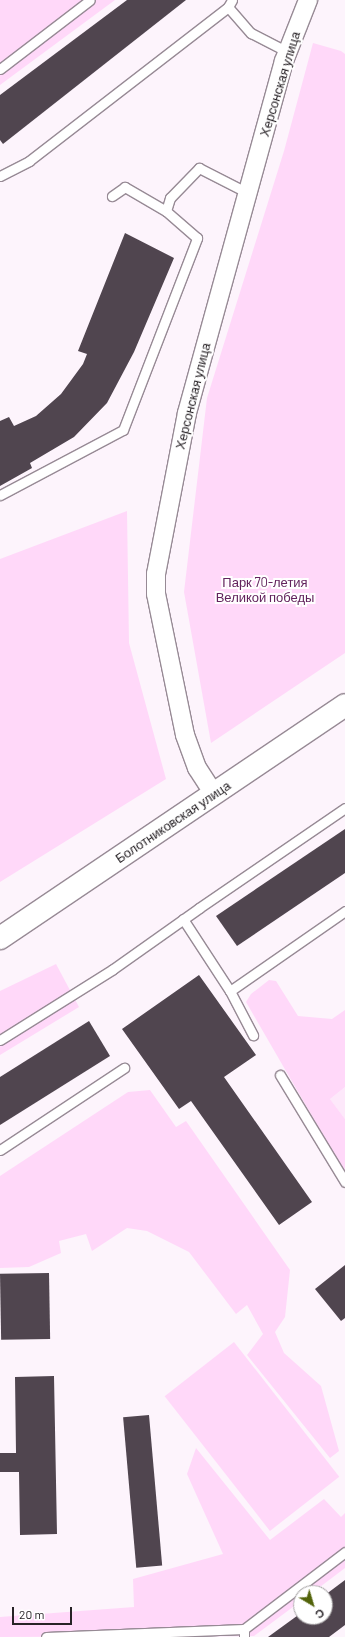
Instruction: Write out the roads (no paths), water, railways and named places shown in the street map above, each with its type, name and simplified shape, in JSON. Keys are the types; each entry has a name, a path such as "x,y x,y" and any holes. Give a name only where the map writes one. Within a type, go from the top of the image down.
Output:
{"street":[{"name":"Херсонская улица","path":"214,794 197,768 185,735 156,594 156,574 187,413 288,52 308,0"},
{"name":"Болотниковская улица","path":"0,938 345,705"}],"lane":[{"path":"0,69 90,0"},
{"path":"0,176 29,161 230,4 251,33 288,52"},
{"path":"166,211 170,198 199,168 248,193"},
{"path":"0,495 123,430 197,238 166,211 124,187 112,196"},
{"path":"0,1040 113,969 345,808"},
{"path":"230,991 345,911"},
{"path":"183,919 230,991 253,1035"},
{"path":"0,1150 124,1068"},
{"path":"280,1075 345,1182"},
{"path":"46,1637 244,1633 345,1552"}],"park label":[{"name":"Парк 70-летия Великой победы","path":"265,590"}]}
